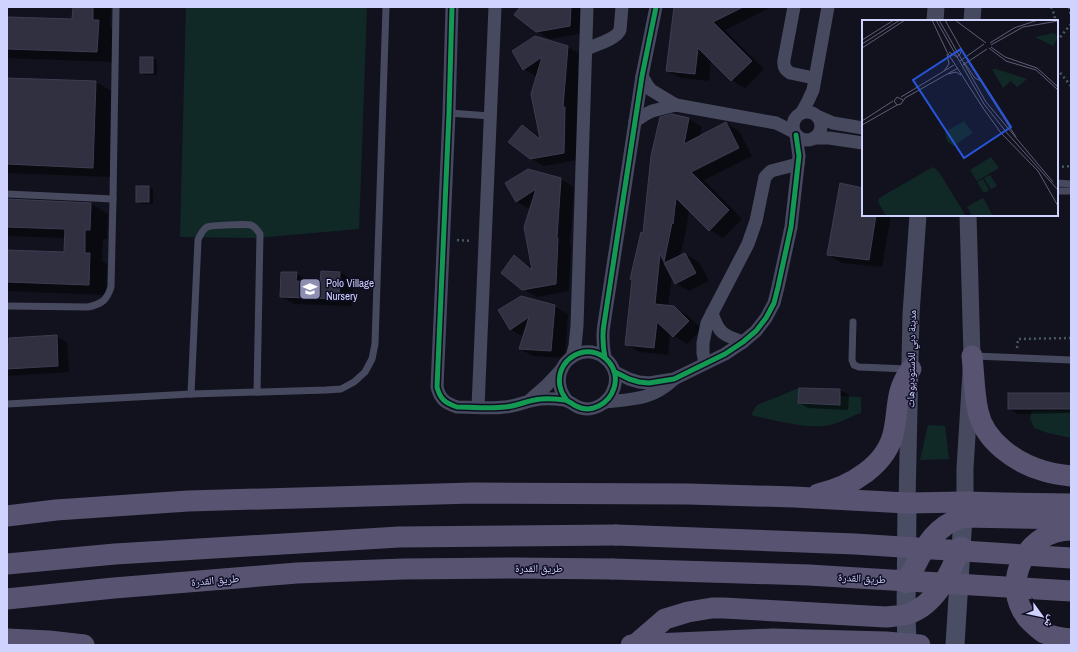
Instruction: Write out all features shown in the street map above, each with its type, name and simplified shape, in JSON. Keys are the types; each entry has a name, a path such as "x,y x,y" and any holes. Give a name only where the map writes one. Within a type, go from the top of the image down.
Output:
{"main road":[{"path":"972,356 978,411 986,431 1000,447 1020,461 1042,471 1071,476"},
{"path":"794,497 820,493 845,484 870,469 880,459 891,442 894,432 899,391 911,369"},
{"path":"7,516 56,510 180,501 363,495 583,493 794,497 907,503 964,510 1071,519"},
{"path":"633,645 778,642 886,642 911,645 906,615 907,503"},
{"path":"906,583 929,541 964,510 1005,503 1071,504"},
{"path":"955,645 960,547 964,510"},
{"path":"1071,530 1056,532 1044,537 1025,554 1017,578 1016,591 1019,603 1025,615 1033,624 1043,632 1055,637 1071,640"},
{"path":"7,564 115,554 399,537 616,535 856,544 1071,558"},
{"path":"633,645 665,619 682,613 700,610 724,608 886,617 906,615 923,606 936,593 954,563 960,547"},
{"path":"7,550 76,548 115,554"},
{"name":"طريق القدرة","path":"7,599 114,588 297,573 403,569 612,569 809,575 1071,591"},
{"path":"7,639 49,641 84,645"}],"street":[{"path":"452,7 437,387 439,394 443,400 450,405 457,406 505,407 530,400 548,399 567,401 586,409 596,408 605,402 612,394 616,383 614,372 605,358 588,352 580,353 572,357 564,364 559,380 561,391 567,401"},
{"path":"478,407 495,7"},
{"path":"572,357 577,326 587,7"},
{"path":"586,49 614,37 619,33 622,7"},
{"path":"605,358 602,336 642,76 656,7"},
{"path":"794,7 784,60 784,68 786,71 814,84"},
{"path":"605,402 638,399 657,392 666,387 674,379 724,354 743,342 756,331 766,318 774,303 791,227 799,149 793,122 808,101 814,84 828,7"},
{"path":"935,20 936,7"},
{"path":"972,20 973,7"},
{"path":"642,76 646,85 676,105 776,123 804,140 829,138 862,143"},
{"path":"705,363 703,342 707,323 748,244 756,221 765,177 771,171 798,164 813,139 818,136 821,131 822,126 817,115 814,84"},
{"path":"635,121 652,111 676,105"},
{"path":"776,123 810,111 833,123 862,128"},
{"path":"847,141 848,126"},
{"name":"مدينة دبي للاستوديوهات","path":"907,503 911,314 918,216"},
{"path":"964,510 972,356 968,216"},
{"path":"712,313 715,323 722,333 727,337 743,342"},
{"path":"530,400 562,369"},
{"path":"614,372 639,382 649,383 674,379"}],"lane":[{"path":"7,306 88,307 103,301 108,295 111,287 116,7"},
{"path":"7,404 191,394 326,390 341,388 354,382 365,372 372,359 376,336 386,7"},
{"path":"449,113 490,116"},
{"path":"1058,184 1071,184"},
{"path":"1058,191 1071,191"},
{"path":"7,194 113,199"},
{"path":"191,394 198,240 201,233 206,228 214,226 250,225 256,228 260,234 257,392"},
{"path":"853,322 852,360 854,365 858,367 911,369"},
{"path":"972,356 1071,360"}],"path":[{"path":"1052,7 1055,16 1054,20"},
{"path":"1070,8 1071,16"},
{"path":"1058,40 1071,24"},
{"path":"1058,70 1071,86"},
{"path":"1058,167 1071,166"},
{"path":"443,239 484,241"},
{"path":"1016,358 1018,339 1071,338"}],"green space":[{"path":"186,7 367,7 359,229 256,238 180,237"},
{"path":"799,388 798,403 839,405 840,396 861,397 861,413 825,426 804,426 751,415 757,405"},
{"path":"1032,411 1071,411 1071,438 1034,428 1030,418"},
{"path":"928,425 945,426 949,459 920,460"}],"building":[{"path":"73,7 93,7 93,20 99,20 97,52 7,49 7,17 72,19"},
{"path":"520,7 571,7 570,26 536,32 514,15"},
{"path":"674,7 743,7 713,22 752,61 731,81 698,48 695,74 666,71"},
{"path":"535,36 568,46 563,107 565,107 564,153 530,159 508,142 522,125 540,139 531,94 542,57 523,70 512,51"},
{"path":"140,57 153,57 153,73 140,73"},
{"path":"7,78 96,81 93,168 7,164"},
{"path":"672,114 689,118 684,144 726,122 739,148 691,172 729,210 709,231 676,198 673,224 672,223 664,262 660,254 655,304 674,306 689,321 673,337 657,322 654,348 625,345 632,280 630,279 641,232 643,233 651,156 660,117"},
{"path":"528,169 561,178 556,284 522,290 501,273 514,255 532,270 524,227 536,189 516,202 505,183"},
{"path":"840,183 862,188 862,216 876,216 869,260 827,255"},
{"path":"136,186 149,186 149,202 136,202"},
{"path":"7,199 91,203 90,230 85,230 85,253 90,253 89,285 7,282 7,250 64,252 65,229 7,227"},
{"path":"685,253 696,273 675,284 664,263"},
{"name":"Polo Village Nursery","path":"321,271 340,272 339,299 280,297 281,272 297,272 296,281 320,282"},
{"path":"521,296 555,305 551,351 519,349 529,317 510,330 498,310"},
{"path":"57,335 58,366 7,369 7,345 9,345 9,338"},
{"path":"799,388 840,389 840,405 798,403"},
{"path":"1008,393 1071,393 1071,409 1008,409"}],"cycle path":[{"path":"452,7 437,387 444,400 457,407 499,408 536,400 550,399 566,400 576,406 588,409 604,403 612,394 615,374 609,362 601,355 592,352 582,352 567,362 561,370 559,379 561,391 566,400 567,401"},
{"path":"605,358 603,341 604,324 642,76 656,7"},
{"path":"615,372 639,382 649,383 674,379 725,354 756,331 766,318 774,303 791,227 799,156 796,135"}],"place":[{"name":"Polo Village Nursery","path":"310,289"}]}
